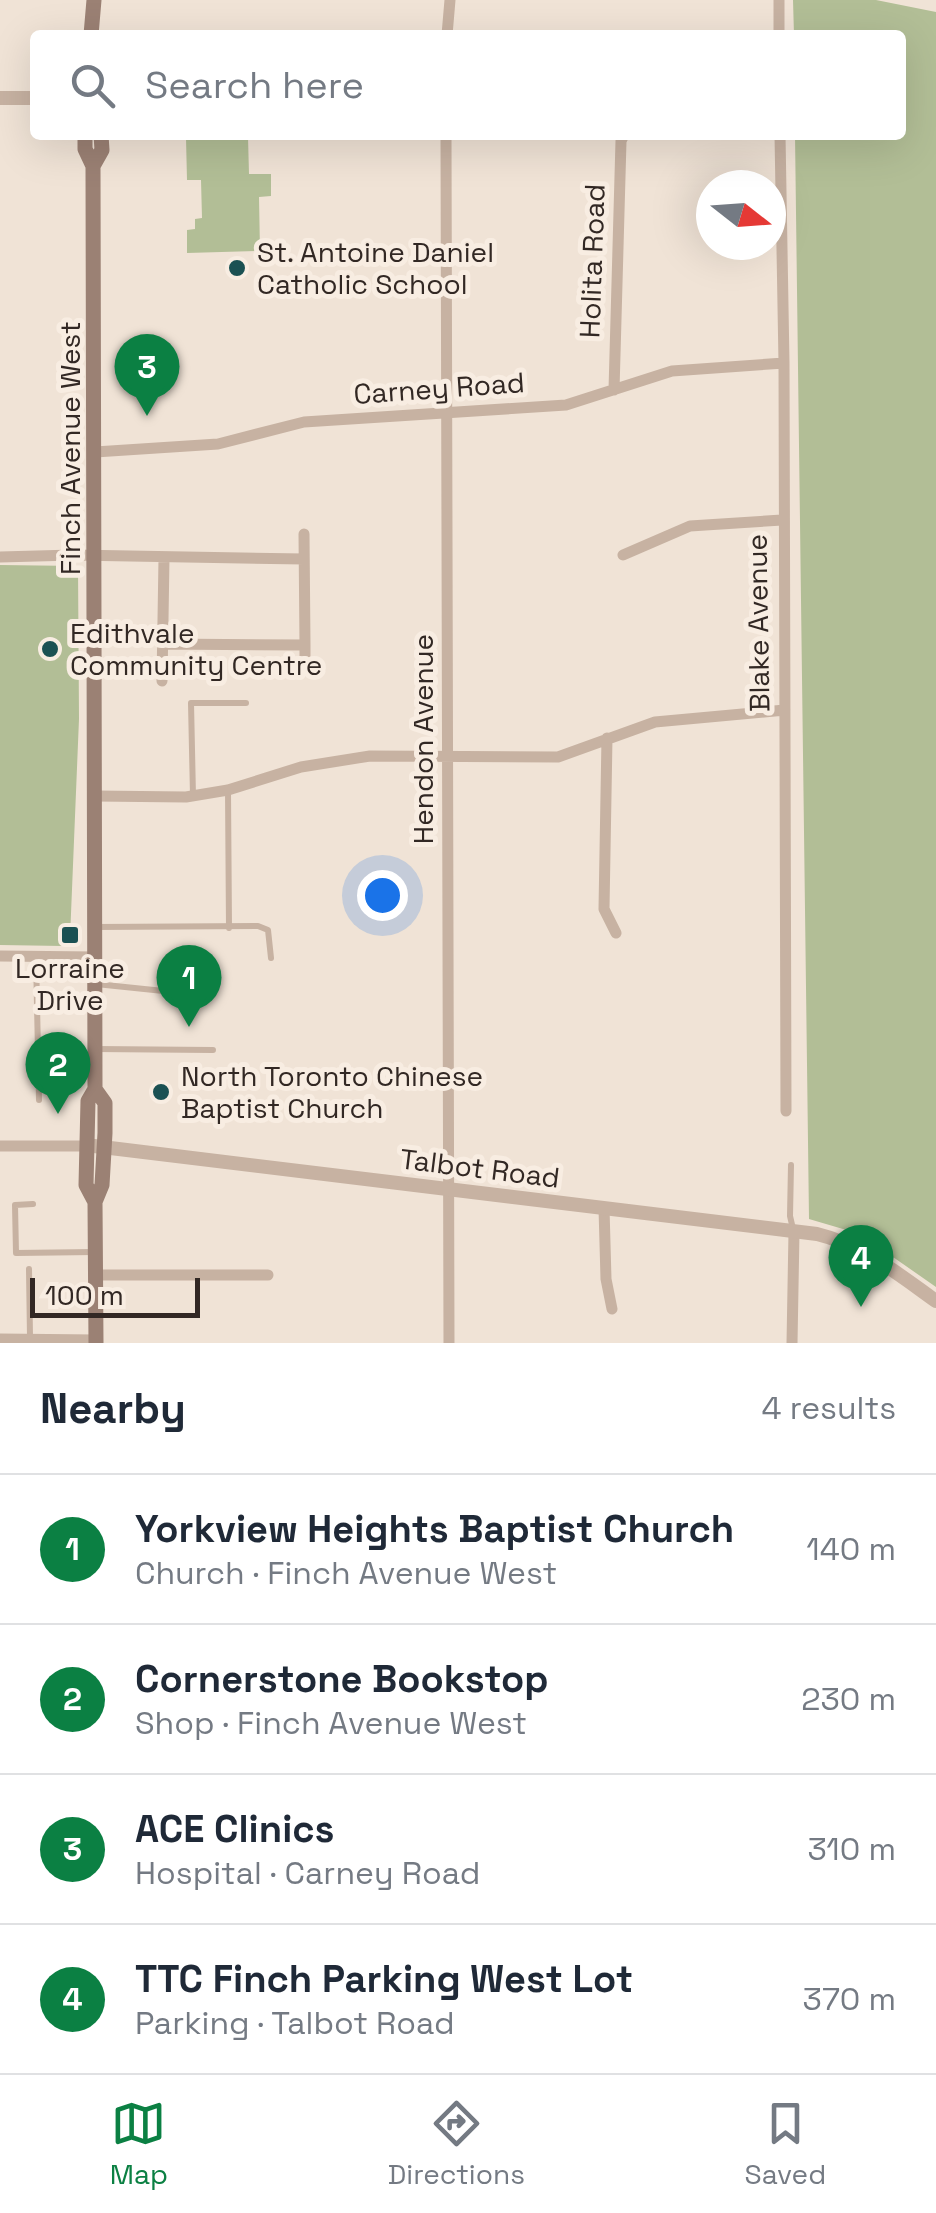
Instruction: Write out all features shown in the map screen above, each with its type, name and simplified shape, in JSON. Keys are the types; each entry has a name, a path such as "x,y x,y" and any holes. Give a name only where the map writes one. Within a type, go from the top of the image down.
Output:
{"main road":[{"path":"94,0 94,30"},
{"name":"Finch Avenue West","path":"84,140 94,166"},
{"name":"Finch Avenue West","path":"96,1341 95,1202 86,1185 96,1146 88,1101 96,1089 94,166 102,140"}],"street":[{"path":"447,30 450,0"},
{"path":"779,0 779,30"},
{"path":"0,98 30,98"},
{"name":"Hendon Avenue","path":"446,140 450,1343"},
{"name":"Holita Road","path":"614,390 621,140"},
{"name":"Blake Avenue","path":"780,140 786,1111"},
{"name":"Carney Road","path":"95,452 218,444 304,422 566,405 672,370 784,364"},
{"path":"623,555 690,526 782,520"},
{"path":"304,534 305,667"},
{"path":"0,557 304,559"},
{"path":"162,681 164,558"},
{"path":"163,644 305,645"},
{"path":"95,796 192,796 228,790 301,767 370,756 558,756 654,722 784,710"},
{"path":"607,738 604,909 616,934"},
{"path":"0,956 95,957"},
{"name":"Talbot Road","path":"0,1146 96,1146 829,1237 879,1260 936,1302"},
{"path":"604,1208 606,1279 612,1309"},
{"path":"792,1343 794,1232"},
{"path":"96,1275 268,1275"},
{"path":"0,1339 96,1341"}],"lane":[{"path":"192,796 191,703 246,703"},
{"path":"228,790 229,928"},
{"path":"95,928 258,926 268,930 271,958"},
{"path":"36,956 39,1100"},
{"path":"95,984 202,995"},
{"path":"96,1048 213,1050"},
{"path":"792,1166 790,1216 794,1232"},
{"path":"33,1204 15,1205 16,1253 95,1252"},
{"path":"29,1269 35,1340"}],"green space":[{"path":"793,0 876,0 936,12 936,1287 860,1234 809,1219 795,140 906,140 906,30 794,30"},
{"path":"186,140 248,140 249,174 271,174 271,196 259,197 260,251 187,253 187,230 195,229 195,219 202,218 201,180 187,180"},
{"path":"0,565 78,566 79,719 70,938 63,946 0,945"}],"place":[{"name":"St. Antoine Daniel Catholic School","path":"237,268"},
{"name":"ACE Clinics","path":"147,416"},
{"name":"Edithvale Community Centre","path":"50,649"},
{"name":"Lorraine Drive","path":"70,935"},
{"name":"Yorkview Heights Baptist Church","path":"189,1027"},
{"name":"North Toronto Chinese Baptist Church","path":"161,1092"},
{"name":"Cornerstone Bookstop","path":"58,1114"},
{"name":"TTC Finch Parking West Lot","path":"861,1307"}]}
